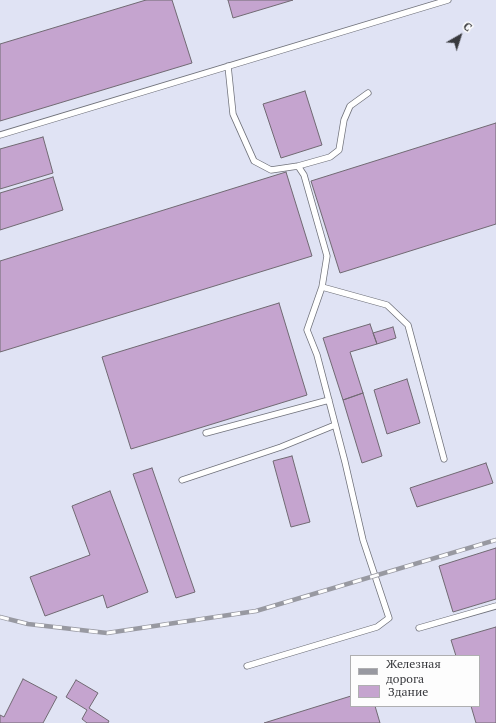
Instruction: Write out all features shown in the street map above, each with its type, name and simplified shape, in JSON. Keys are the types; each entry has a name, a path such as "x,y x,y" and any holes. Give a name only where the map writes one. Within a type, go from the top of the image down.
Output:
{"lane":[{"path":"0,135 448,0"},
{"path":"228,66 233,114 254,161 271,170 298,166 330,157 339,150 344,120 350,106 368,93"},
{"path":"247,666 377,628 389,618 363,540 317,355 307,330 322,287 327,256 304,175 298,166"},
{"path":"322,287 387,305 408,324 444,459"},
{"path":"206,434 329,400"},
{"path":"182,480 281,447 335,425"},
{"path":"419,628 496,606"}],"shaded area":[{"path":"0,0 496,0 496,723 0,723"}],"building":[{"path":"146,0 172,0 192,63 0,121 0,44"},
{"path":"228,0 293,0 233,18"},
{"path":"305,91 322,145 281,158 263,104"},
{"path":"496,123 496,224 340,273 311,181"},
{"path":"43,137 53,173 0,189 0,149"},
{"path":"286,172 312,256 0,352 0,261"},
{"path":"53,177 63,210 0,230 0,193"},
{"path":"279,303 307,395 131,449 102,357"},
{"path":"370,324 377,344 350,352 363,393 343,400 323,338"},
{"path":"393,327 396,338 377,344 373,333"},
{"path":"407,379 420,423 387,434 374,390"},
{"path":"363,393 382,456 362,463 343,400"},
{"path":"292,456 310,522 291,527 273,461"},
{"path":"486,463 493,483 417,507 410,488"},
{"path":"152,468 195,592 176,598 133,474"},
{"path":"110,491 148,592 107,608 103,595 45,616 30,577 90,555 72,506"},
{"path":"496,548 496,599 453,612 439,566"},
{"path":"496,627 496,723 476,723 471,707 480,707 480,655 456,655 451,640"},
{"path":"23,679 57,697 43,723 0,723 0,715 4,717"},
{"path":"76,680 98,693 89,708 109,721 108,723 87,723 82,719 87,710 66,697"},
{"path":"350,696 350,707 375,707 380,723 264,723"}],"railway":[{"path":"0,617 28,624 107,633 256,611 496,540"}]}
